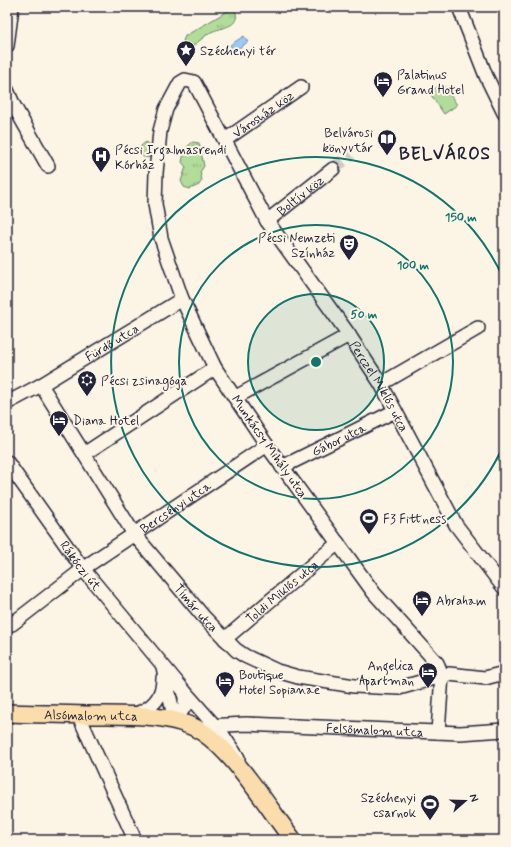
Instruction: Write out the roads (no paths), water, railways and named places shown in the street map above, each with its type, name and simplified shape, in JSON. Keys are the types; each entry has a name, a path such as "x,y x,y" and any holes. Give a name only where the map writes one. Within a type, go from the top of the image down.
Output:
{"main road":[{"name":"Alsómalom utca","path":"7,713 130,715 175,721"},
{"name":"Rákóczi út","path":"175,721 196,728 223,750 293,840"}],"street":[{"path":"7,46 12,7"},
{"path":"459,7 486,76 504,113"},
{"name":"Munkácsy Mihály utca","path":"194,82 189,79 180,83 166,109 160,131 156,173 155,204 161,238 182,299 215,368 282,467 374,593 437,663 442,675"},
{"name":"Perczel Miklós utca","path":"194,82 267,221 349,335 381,384 456,525 504,588"},
{"name":"Városház köz","path":"225,140 301,87"},
{"path":"7,90 14,106 48,166"},
{"name":"Boltív köz","path":"267,221 333,169"},
{"name":"Fürdő utca","path":"7,402 41,385 182,299"},
{"path":"381,384 478,328"},
{"path":"236,397 349,335"},
{"path":"84,454 215,368"},
{"name":"Tímár utca","path":"41,385 134,534 170,579 236,650 259,664 298,677 354,686 399,688 442,675 449,674 485,678 504,673"},
{"name":"Gábor utca","path":"282,467 395,410"},
{"name":"Bercsényi utca","path":"12,624 83,569 267,445"},
{"name":"Rákóczi út","path":"7,462 83,569 214,725 232,749 246,772 250,783"},
{"name":"Toldi Miklós utca","path":"225,639 338,543"},
{"path":"130,715 141,712 158,700 163,682 162,664"},
{"name":"Rákóczi út","path":"162,664 175,721"},
{"path":"438,732 442,675"},
{"path":"175,721 185,706 185,692"},
{"path":"78,714 135,840"},
{"path":"232,749 235,736 246,724"},
{"name":"Felsőmalom utca","path":"196,728 214,725 246,724 460,733 504,730"}],"water":[{"path":"244,36 248,42 234,51 230,45"}],"tunnel":[{"path":"333,169 351,154"}],"place":[{"name":"Széchenyi tér","path":"186,67"},
{"name":"Palatinus Grand Hotel","path":"383,98"},
{"name":"Belvárosi könyvtár","path":"387,156"},
{"name":"Pécsi Irgalmasrendi Kórház","path":"101,173"},
{"name":"Pécsi Nemzeti Színház","path":"349,261"},
{"name":"Pécsi zsinagóga","path":"87,397"},
{"name":"Diana Hotel","path":"59,437"},
{"name":"F3 Fittness","path":"369,535"},
{"name":"Abraham","path":"422,617"},
{"name":"Angelica Apartman","path":"428,689"},
{"name":"Boutique Hotel Sopianae","path":"225,698"},
{"name":"Széchenyi csarnok","path":"430,821"}],"district":[{"name":"BELVÁROS","path":"445,153"}]}
